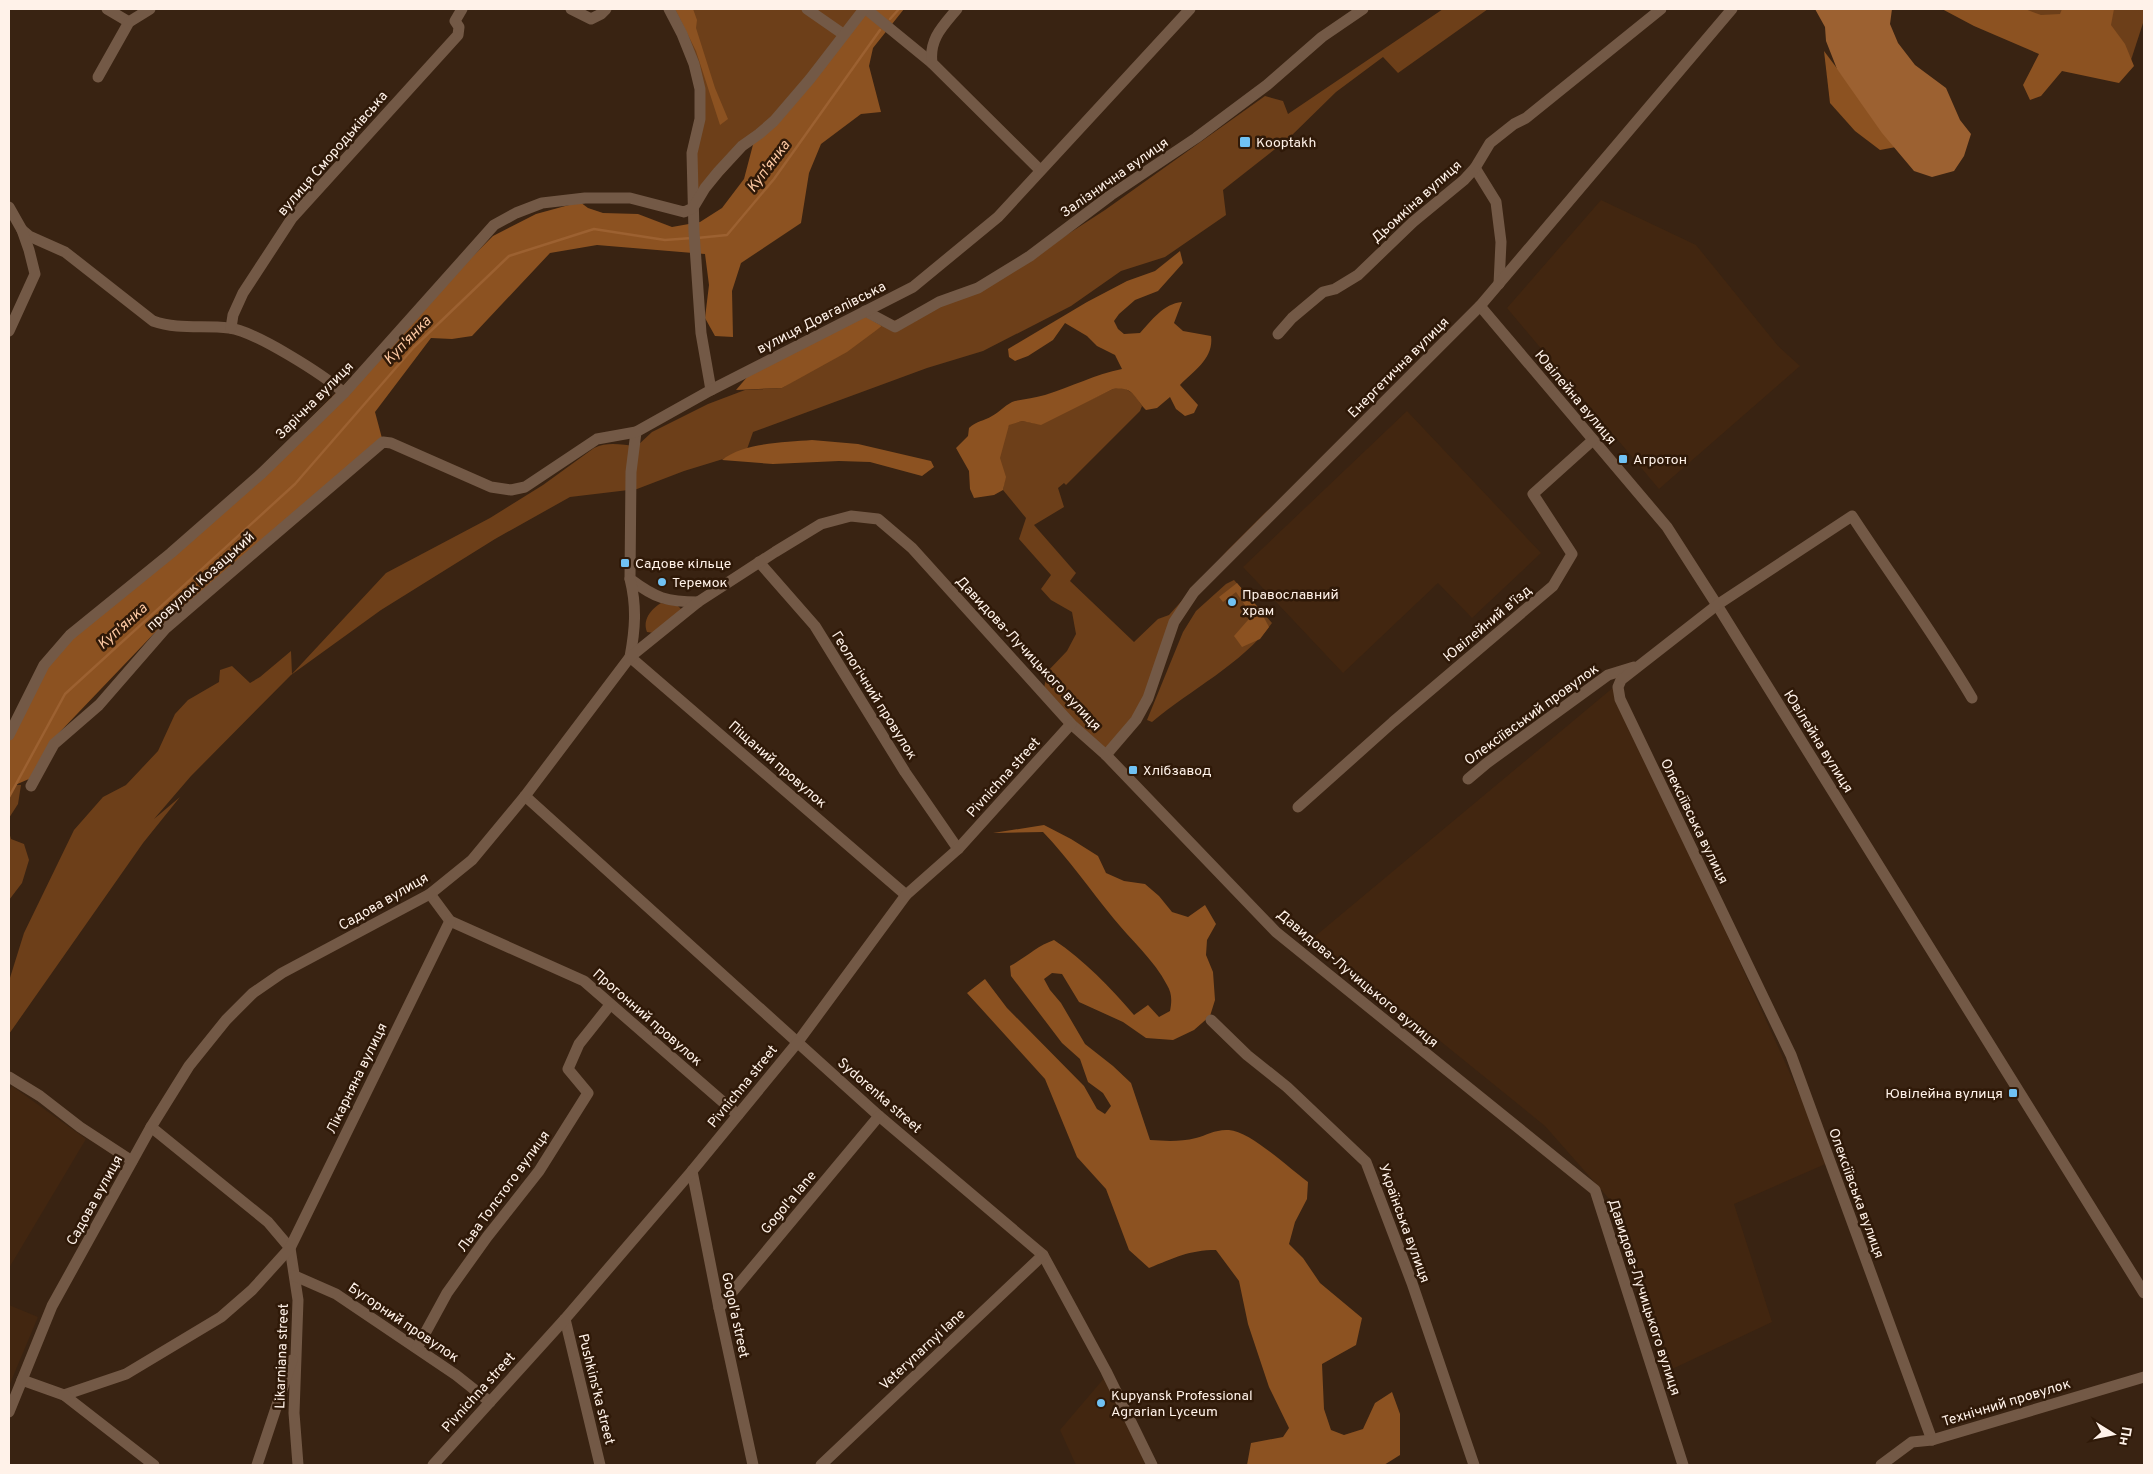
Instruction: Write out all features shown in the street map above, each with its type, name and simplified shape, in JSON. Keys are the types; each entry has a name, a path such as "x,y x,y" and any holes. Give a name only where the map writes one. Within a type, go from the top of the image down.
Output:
{"street":[{"path":"107,9 130,22"},
{"path":"98,76 130,22 150,9"},
{"name":"вулиця Смородьківська","path":"231,328 233,315 243,293 292,218 458,35 459,27 455,21 462,9"},
{"path":"571,9 591,19 606,9"},
{"path":"668,9 682,34 694,64 700,89 700,119 692,153 694,232 701,333 711,390"},
{"path":"807,9 843,34"},
{"path":"694,208 705,188 718,172 742,146 774,121 865,9 932,63 1040,170"},
{"path":"932,63 930,50 937,33 957,9"},
{"name":"вулиця Довгалівська","path":"391,443 491,487 511,490 525,487 596,439 636,432 711,390 913,286 998,217 1190,9"},
{"name":"Залізнична вулиця","path":"865,311 895,327 939,302 985,284 1030,256 1111,195 1196,138 1267,86 1322,37 1363,9"},
{"name":"Дьомкіна вулиця","path":"1278,334 1292,318 1323,292 1335,289 1358,275 1413,222 1475,168 1490,142 1514,124 1526,118 1661,9"},
{"name":"Енергетична вулиця","path":"1106,755 1136,720 1148,698 1174,622 1194,592 1480,306 1732,9"},
{"path":"1475,168 1496,202 1501,242 1499,284"},
{"name":"Зарічна вулиця","path":"9,735 44,665 70,635 112,603 262,473 344,393 494,224 516,213 542,204 585,198 615,197 650,202 684,212 694,208"},
{"path":"9,207 22,230 35,274 9,331"},
{"path":"22,230 29,236 65,252 153,321 168,326 231,328 256,337 316,371 344,393"},
{"name":"Ювілейна вулиця","path":"1480,306 1667,527 2144,1293"},
{"path":"630,657 635,634 636,615 630,580 631,472 636,432"},
{"name":"Ювілейний в'їзд","path":"1298,807 1393,722 1553,586 1572,554 1533,494 1593,440"},
{"name":"провулок Козацький","path":"30,786 54,744 99,705 166,628 370,452 383,442 391,443"},
{"name":"Садова вулиця","path":"9,1412 52,1306 132,1161 189,1066 226,1020 253,993 282,973 430,894 472,860 525,796 630,657 698,602 821,524 851,516 878,519"},
{"name":"Олексіївська вулиця","path":"1932,1440 1791,1055 1620,699 1618,687 1621,680 1717,605 1852,516 1942,649 1972,698"},
{"name":"Давидова-Лучицького вулиця","path":"878,519 912,548 1071,724 1106,755 1276,932 1595,1190 1683,1465"},
{"name":"Геологічний провулок","path":"759,562 815,626 905,772 958,849"},
{"path":"630,580 650,594 667,600 698,602"},
{"name":"Піщаний провулок","path":"630,657 906,895"},
{"name":"Олексіївський провулок","path":"1468,779 1487,763 1608,675 1641,665"},
{"name":"Pivnichna street","path":"433,1465 443,1460 490,1402 565,1319 692,1171 797,1043 906,895 958,849 1071,724"},
{"name":"Sydorenka street","path":"525,796 879,1116 1043,1255 1106,1371 1152,1465"},
{"name":"Прогонний провулок","path":"430,894 450,921 584,981 738,1115"},
{"name":"Лікарняна вулиця","path":"64,1395 126,1374 221,1318 252,1290 290,1248 450,921"},
{"name":"Льва Толстого вулиця","path":"417,1348 447,1293 487,1237 539,1172 588,1093 568,1069 579,1044 610,1005"},
{"name":"Українська вулиця","path":"1211,1020 1247,1055 1287,1087 1366,1162 1412,1283 1474,1465"},
{"path":"9,1077 40,1096 132,1161"},
{"name":"Gogol'a lane","path":"719,1308 879,1116"},
{"path":"151,1127 268,1222 290,1248"},
{"name":"Gogol'a street","path":"692,1171 753,1465"},
{"name":"Likarniana street","path":"290,1248 298,1300 294,1413 298,1465"},
{"name":"Veterynarnyi lane","path":"821,1465 1043,1255"},
{"name":"Бугорний провулок","path":"295,1276 336,1294 456,1375 490,1402"},
{"name":"Pushkins'ka street","path":"565,1319 600,1465"},
{"path":"257,1465 295,1349"},
{"name":"Технічний провулок","path":"1881,1465 1912,1442 1932,1440 2144,1377"},
{"path":"22,1380 64,1395 154,1465"}],"shaded area":[{"path":"669,9 864,9 759,134 693,208 700,89"},
{"path":"675,9 693,9 697,20 696,28 715,88 728,119 720,125 696,51"},
{"path":"864,9 904,9 873,48 869,66 881,112 861,114 821,144 809,173 801,223 741,263 732,291 733,337 715,336 705,318 709,285 705,254 597,245 550,253 472,336 452,339 431,338 375,412 383,442 165,622 56,736 36,776 15,785 9,800 9,735 53,651 212,517 493,236 536,214 580,202 588,208 603,213 638,214 672,227 700,222 722,208 744,179 755,137"},
{"path":"1443,9 1488,9 1398,73 1383,57 1336,92 1289,138 1223,190 1226,215 1165,257 1121,271 1071,306 983,351 927,368 753,432 746,452 684,471 637,489 570,497 495,539 381,610 291,675 191,776 154,819 180,797 143,843 9,1034 9,981 24,933 74,830 103,797 126,785 158,751 175,714 188,700 219,682 220,670 232,666 250,683 291,651 292,674 386,573 490,518 543,485 594,448 610,444 637,446 652,432 708,404 745,390 782,388 882,326 939,302 991,284 1105,210 1265,96 1283,101 1288,114"},
{"path":"1815,9 1892,9 1890,24 1898,43 1915,65 1946,88 1960,120 1971,134 1964,156 1954,171 1932,177 1914,171 1882,133 1837,69 1826,41 1825,27"},
{"path":"1942,9 2025,9 2041,15 2060,14 2062,9 2114,9 2111,25 2125,44 2134,66 2119,83 2062,71 2041,96 2030,100 2023,85 2039,54 1974,26"},
{"path":"2022,9 2144,9 2144,20 2131,60"},
{"path":"1824,51 1896,147 1880,150 1855,131 1830,103"},
{"path":"1601,200 1696,245 1778,346 1800,366 1659,489 1507,308"},
{"path":"1180,251 1183,263 1158,291 1135,300 1114,321 1118,329 1124,334 1140,333 1164,309 1175,303 1182,302 1174,323 1183,331 1211,336 1210,351 1197,369 1180,385 1198,405 1194,413 1185,416 1176,409 1170,397 1157,408 1146,410 1130,391 1113,389 1041,425 1022,421 1009,425 1000,458 1006,477 1003,490 994,495 974,498 970,489 969,471 956,448 968,436 969,428 989,418 1012,402 1045,395 1122,369 1115,355 1097,346 1087,336 1065,323 1053,340 1028,356 1015,361 1009,357 1008,349 1087,302 1127,281 1155,271"},
{"path":"863,315 882,326 847,352 782,388 736,390 748,376"},
{"path":"1123,387 1135,395 1142,406 1140,411 1066,485 1064,483 1058,488 1064,507 1034,525 1076,573 1070,581 1134,642 1158,619 1169,615 1227,551 1269,509 1174,621 1148,697 1106,755 1043,694 1047,672 1067,651 1076,634 1072,612 1051,600 1041,589 1051,575 1019,539 1026,518 1003,490 1004,476 999,459 999,450 1010,423 1022,421 1039,424 1113,389"},
{"path":"1407,411 1541,553 1472,618 1438,583 1343,673 1243,567"},
{"path":"812,440 858,444 931,461 934,467 922,476 870,462 839,461 773,464 722,460 731,454 753,447"},
{"path":"1234,580 1272,623 1246,652 1231,664 1152,722 1147,720 1183,632 1196,611 1226,584"},
{"path":"1237,583 1260,610 1269,627 1260,639 1242,647 1234,636 1251,614 1236,592 1223,602 1219,597"},
{"path":"661,603 678,606 683,611 654,633 647,632 646,623 648,615"},
{"path":"1615,686 1830,1162 1734,1204 1772,1322 1668,1371 1619,1210 1545,1126 1313,938"},
{"path":"15,785 21,785 18,804 9,818 9,799"},
{"path":"1044,825 1098,856 1106,873 1124,881 1145,884 1159,896 1172,912 1188,917 1205,905 1216,924 1207,940 1206,955 1213,972 1215,1000 1210,1016 1194,1030 1173,1040 1146,1038 1123,1022 1079,1002 1062,974 1052,973 1044,979 1061,1003 1085,1044 1131,1083 1150,1140 1184,1140 1224,1130 1238,1132 1258,1143 1308,1182 1307,1199 1295,1222 1289,1244 1303,1258 1320,1283 1362,1318 1356,1345 1322,1364 1324,1409 1331,1430 1344,1435 1363,1429 1375,1403 1392,1392 1400,1414 1400,1455 1384,1465 1247,1465 1251,1443 1283,1437 1289,1428 1269,1387 1248,1324 1239,1281 1216,1250 1190,1253 1149,1268 1129,1250 1106,1189 1077,1157 1045,1079 967,993 985,979 1007,1008 1084,1086 1097,1109 1105,1114 1111,1106 1103,1093 1088,1082 1080,1059 1062,1043 1011,976 1010,966 1042,945 1054,940 1096,974 1134,1015 1148,1005 1159,1017 1170,1011 1170,991 1156,967 1114,919 1053,842 1043,832 993,833"},
{"path":"9,832 11,839 24,844 29,860 22,883 9,900"},
{"path":"12,1086 86,1139 9,1268 9,1091"},
{"path":"9,1305 38,1317 9,1386"},
{"name":"Kupyansk Professional Agrarian Lyceum","path":"1106,1376 1148,1465 1076,1465 1060,1430"}],"waterway":[{"name":"Куп'янка","path":"890,19 899,9"},
{"name":"Куп'янка","path":"697,238 727,235 774,179 880,30"},
{"name":"Куп'янка","path":"9,797 65,694 295,484 414,347 509,256 594,229 665,240 692,238"}],"place":[{"name":"Kooptakh","path":"1245,142"},
{"name":"Агротон","path":"1623,459"},
{"name":"Садове кільце","path":"625,563"},
{"name":"Теремок","path":"662,582"},
{"name":"Православний храм","path":"1232,602"},
{"name":"Хлібзавод","path":"1133,770"},
{"name":"Ювілейна вулиця","path":"2013,1093"},
{"name":"Kupyansk Professional Agrarian Lyceum","path":"1101,1403"}]}
